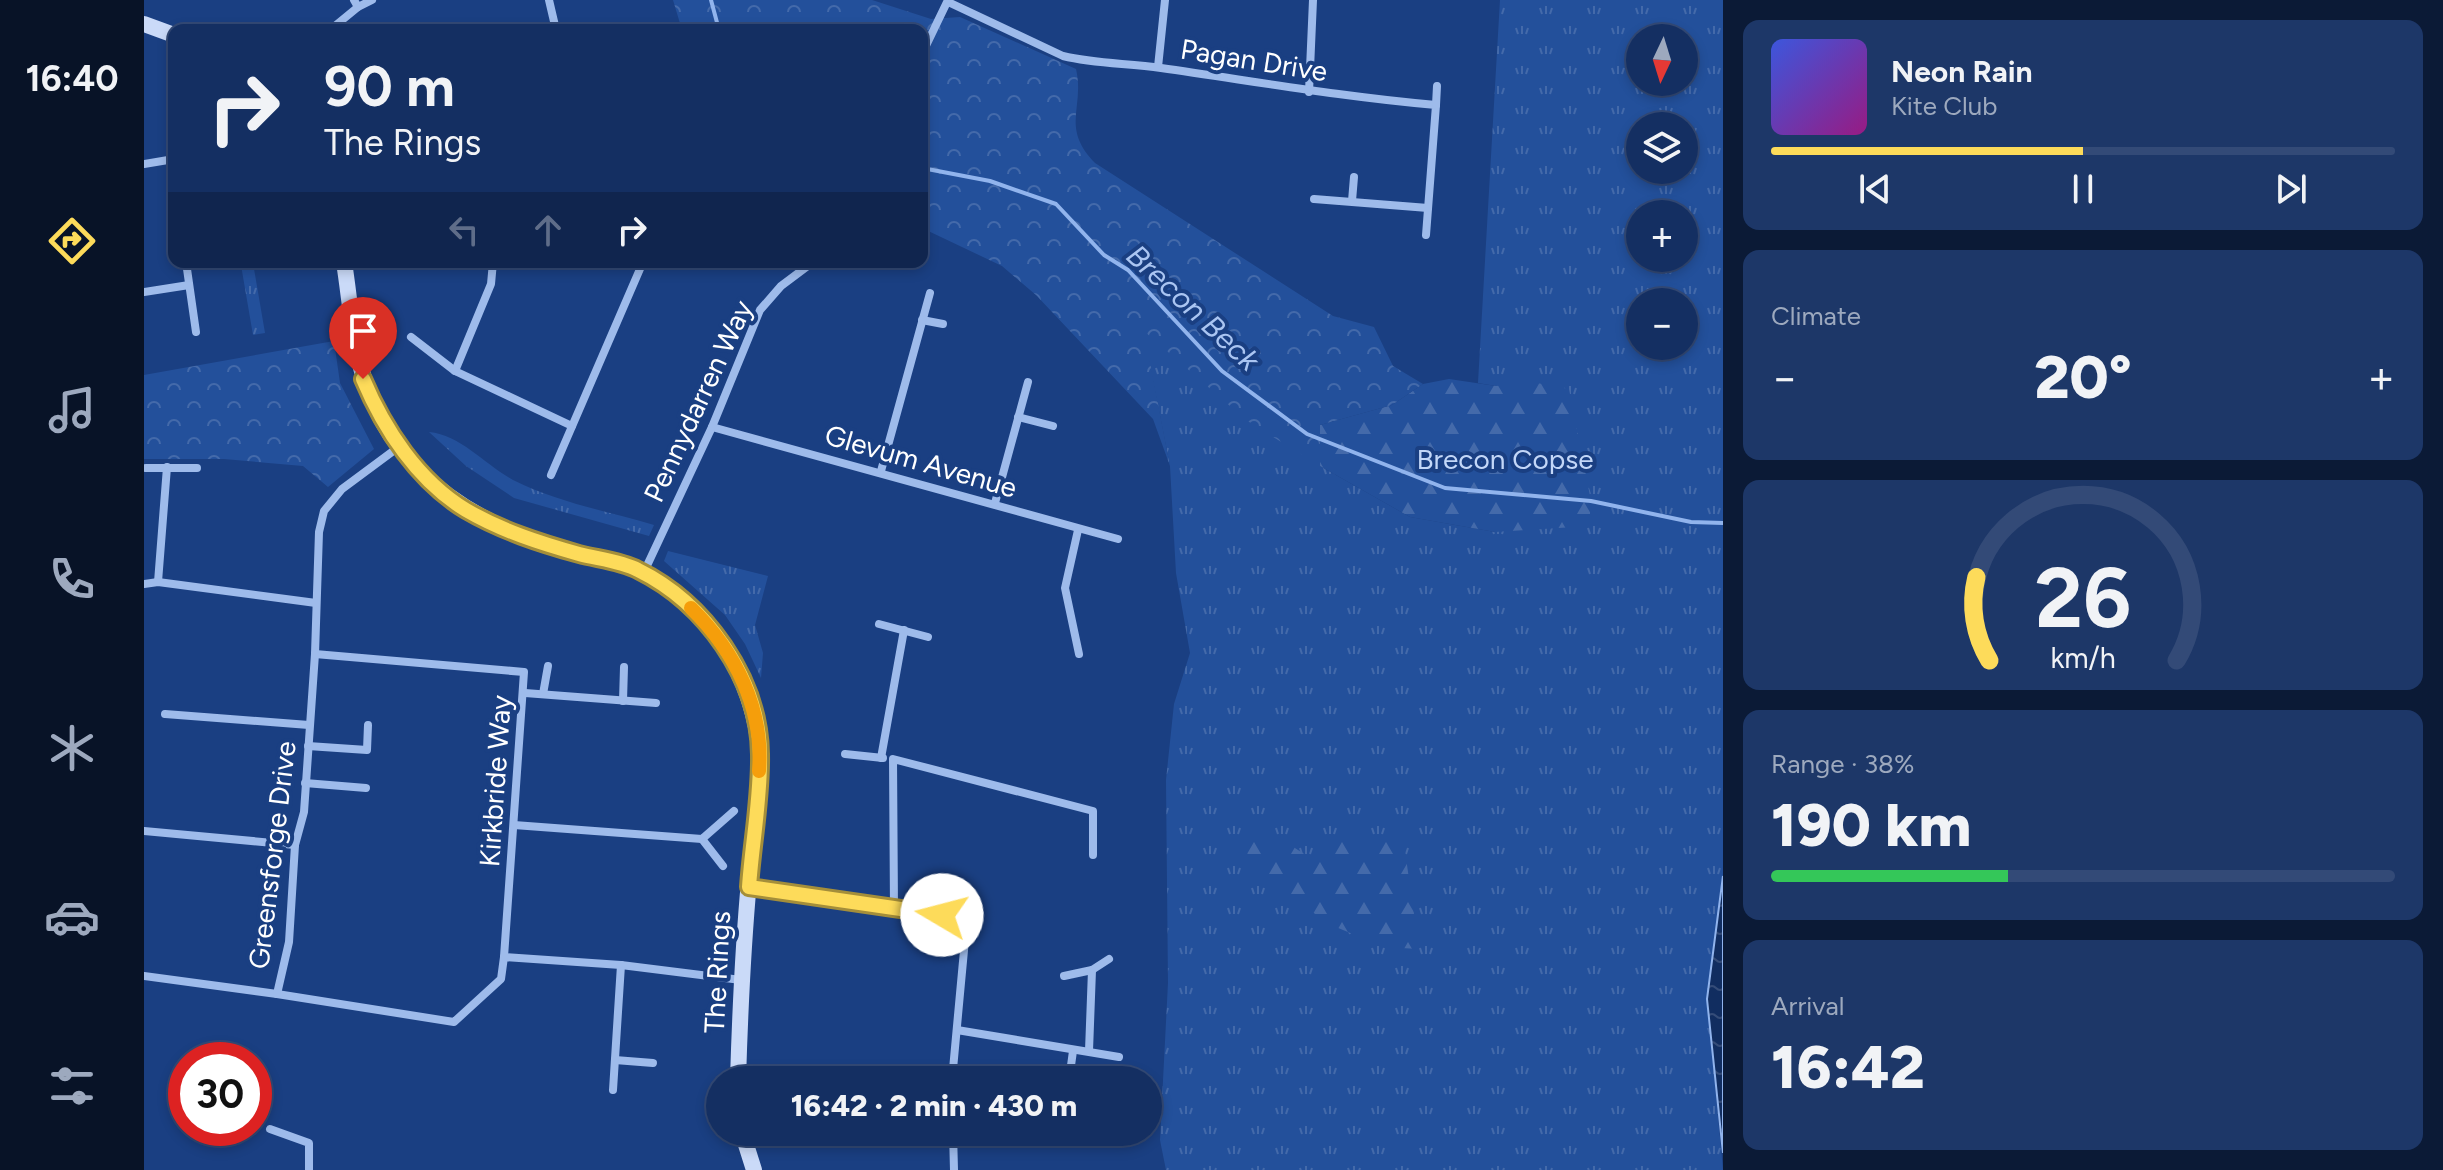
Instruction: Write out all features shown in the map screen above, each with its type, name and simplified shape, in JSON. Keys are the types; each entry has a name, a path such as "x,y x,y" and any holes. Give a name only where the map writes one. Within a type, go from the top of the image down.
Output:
{"street":[{"path":"336,24 356,4 372,0"},
{"path":"549,0 555,24"},
{"path":"1158,67 1165,0"},
{"path":"1309,92 1313,0"},
{"path":"928,42 948,1"},
{"name":"Pagan Drive","path":"948,1 1063,56 1158,67 1309,92 1436,105"},
{"path":"144,24 168,33"},
{"path":"1426,235 1437,86"},
{"path":"144,164 168,160"},
{"path":"1352,201 1354,177"},
{"path":"1314,199 1428,208"},
{"path":"187,268 196,332"},
{"name":"The Rings","path":"345,268 351,333 363,379 377,412 432,484 463,508 494,525 530,540 643,573 684,601 728,652 750,702 760,753 741,980 738,1066"},
{"path":"455,371 491,284 492,268"},
{"path":"551,475 640,268"},
{"name":"Pennydarren Way","path":"643,573 712,427 760,310 802,268"},
{"path":"144,292 189,285"},
{"path":"881,471 930,293"},
{"path":"922,320 943,324"},
{"path":"411,337 455,371 572,426"},
{"path":"995,503 1028,382"},
{"path":"1018,417 1053,426"},
{"name":"Glevum Avenue","path":"712,427 881,471 1118,539"},
{"name":"Greensforge Drive","path":"400,446 342,489 324,511 319,532 315,654 304,812 295,845 289,942 277,994 454,1022 501,979 504,957"},
{"path":"158,582 167,467"},
{"path":"146,468 197,468"},
{"path":"1078,530 1065,588 1079,654"},
{"path":"144,584 158,582 316,603"},
{"path":"879,624 928,637"},
{"path":"881,758 904,630"},
{"name":"Kirkbride Way","path":"315,654 524,672 525,693 504,957"},
{"path":"543,694 548,666"},
{"path":"623,701 624,667"},
{"path":"525,693 656,703"},
{"path":"165,714 309,725"},
{"path":"308,746 367,750 368,725"},
{"path":"845,754 893,759 1093,811 1093,855"},
{"path":"893,759 894,908"},
{"path":"305,783 366,788"},
{"path":"514,825 702,839 734,811"},
{"path":"144,831 295,845"},
{"path":"702,839 723,866"},
{"path":"749,887 967,918 953,1066"},
{"path":"504,957 621,965 741,980"},
{"path":"1064,976 1092,970 1109,959"},
{"path":"613,1090 621,965"},
{"path":"1089,1051 1092,970"},
{"path":"144,976 277,994"},
{"path":"957,1030 1119,1057"},
{"path":"1071,1066 1073,1051"},
{"path":"615,1060 653,1063"},
{"path":"272,1130 309,1143 309,1170"},
{"path":"746,1146 754,1170"},
{"path":"953,1146 954,1170"}],"green space":[{"path":"673,0 872,0 931,19 960,17 1076,69 1076,128 1079,139 1095,163 1333,316 1374,327 1393,366 1423,384 1392,405 1320,425 1320,466 1246,420 1144,331 1170,466 1153,419 1036,295 1002,266 928,231 928,24 680,24"},
{"path":"1500,0 1723,0 1723,876 1707,999 1723,1170 1166,1170 1161,1146 1168,983 1166,780 1174,704 1190,653 1176,573 1170,466 1143,330 928,124 1320,425 1320,466 1410,517 1495,532 1496,386 1478,383"},
{"path":"242,268 260,268 254,269 265,333 253,335"},
{"path":"334,341 340,383 374,449 328,487 303,466 224,459 144,459 144,375"},
{"name":"Brecon Copse","path":"1449,379 1496,386 1537,383 1569,389 1591,501 1589,526 1495,532 1410,517 1320,466 1320,425 1392,405 1423,384"},
{"path":"429,432 462,444 529,488 654,525 649,536 514,498 466,466"},
{"path":"668,551 768,576 755,625 763,653 761,678 745,644 725,615 664,561"},
{"path":"1336,834 1404,844 1419,949 1384,947 1331,925 1249,863 1245,841 1281,839 1315,861"}],"water":[{"path":"1723,876 1723,1153 1707,999"}],"waterway":[{"name":"Brecon Beck","path":"711,0 717,24"},
{"name":"Brecon Beck","path":"928,169 990,181 1056,204 1104,255 1128,270 1222,371 1307,434 1445,488 1591,501 1691,522 1723,523"}],"slow traffic":[{"path":"691,608 720,640 742,678 755,721 760,753 759,771"}],"route":[{"path":"363,379 377,412 394,440 432,484 463,508 530,540 636,569 684,601 720,640 742,678 755,721 760,753 749,887 942,915"}]}
